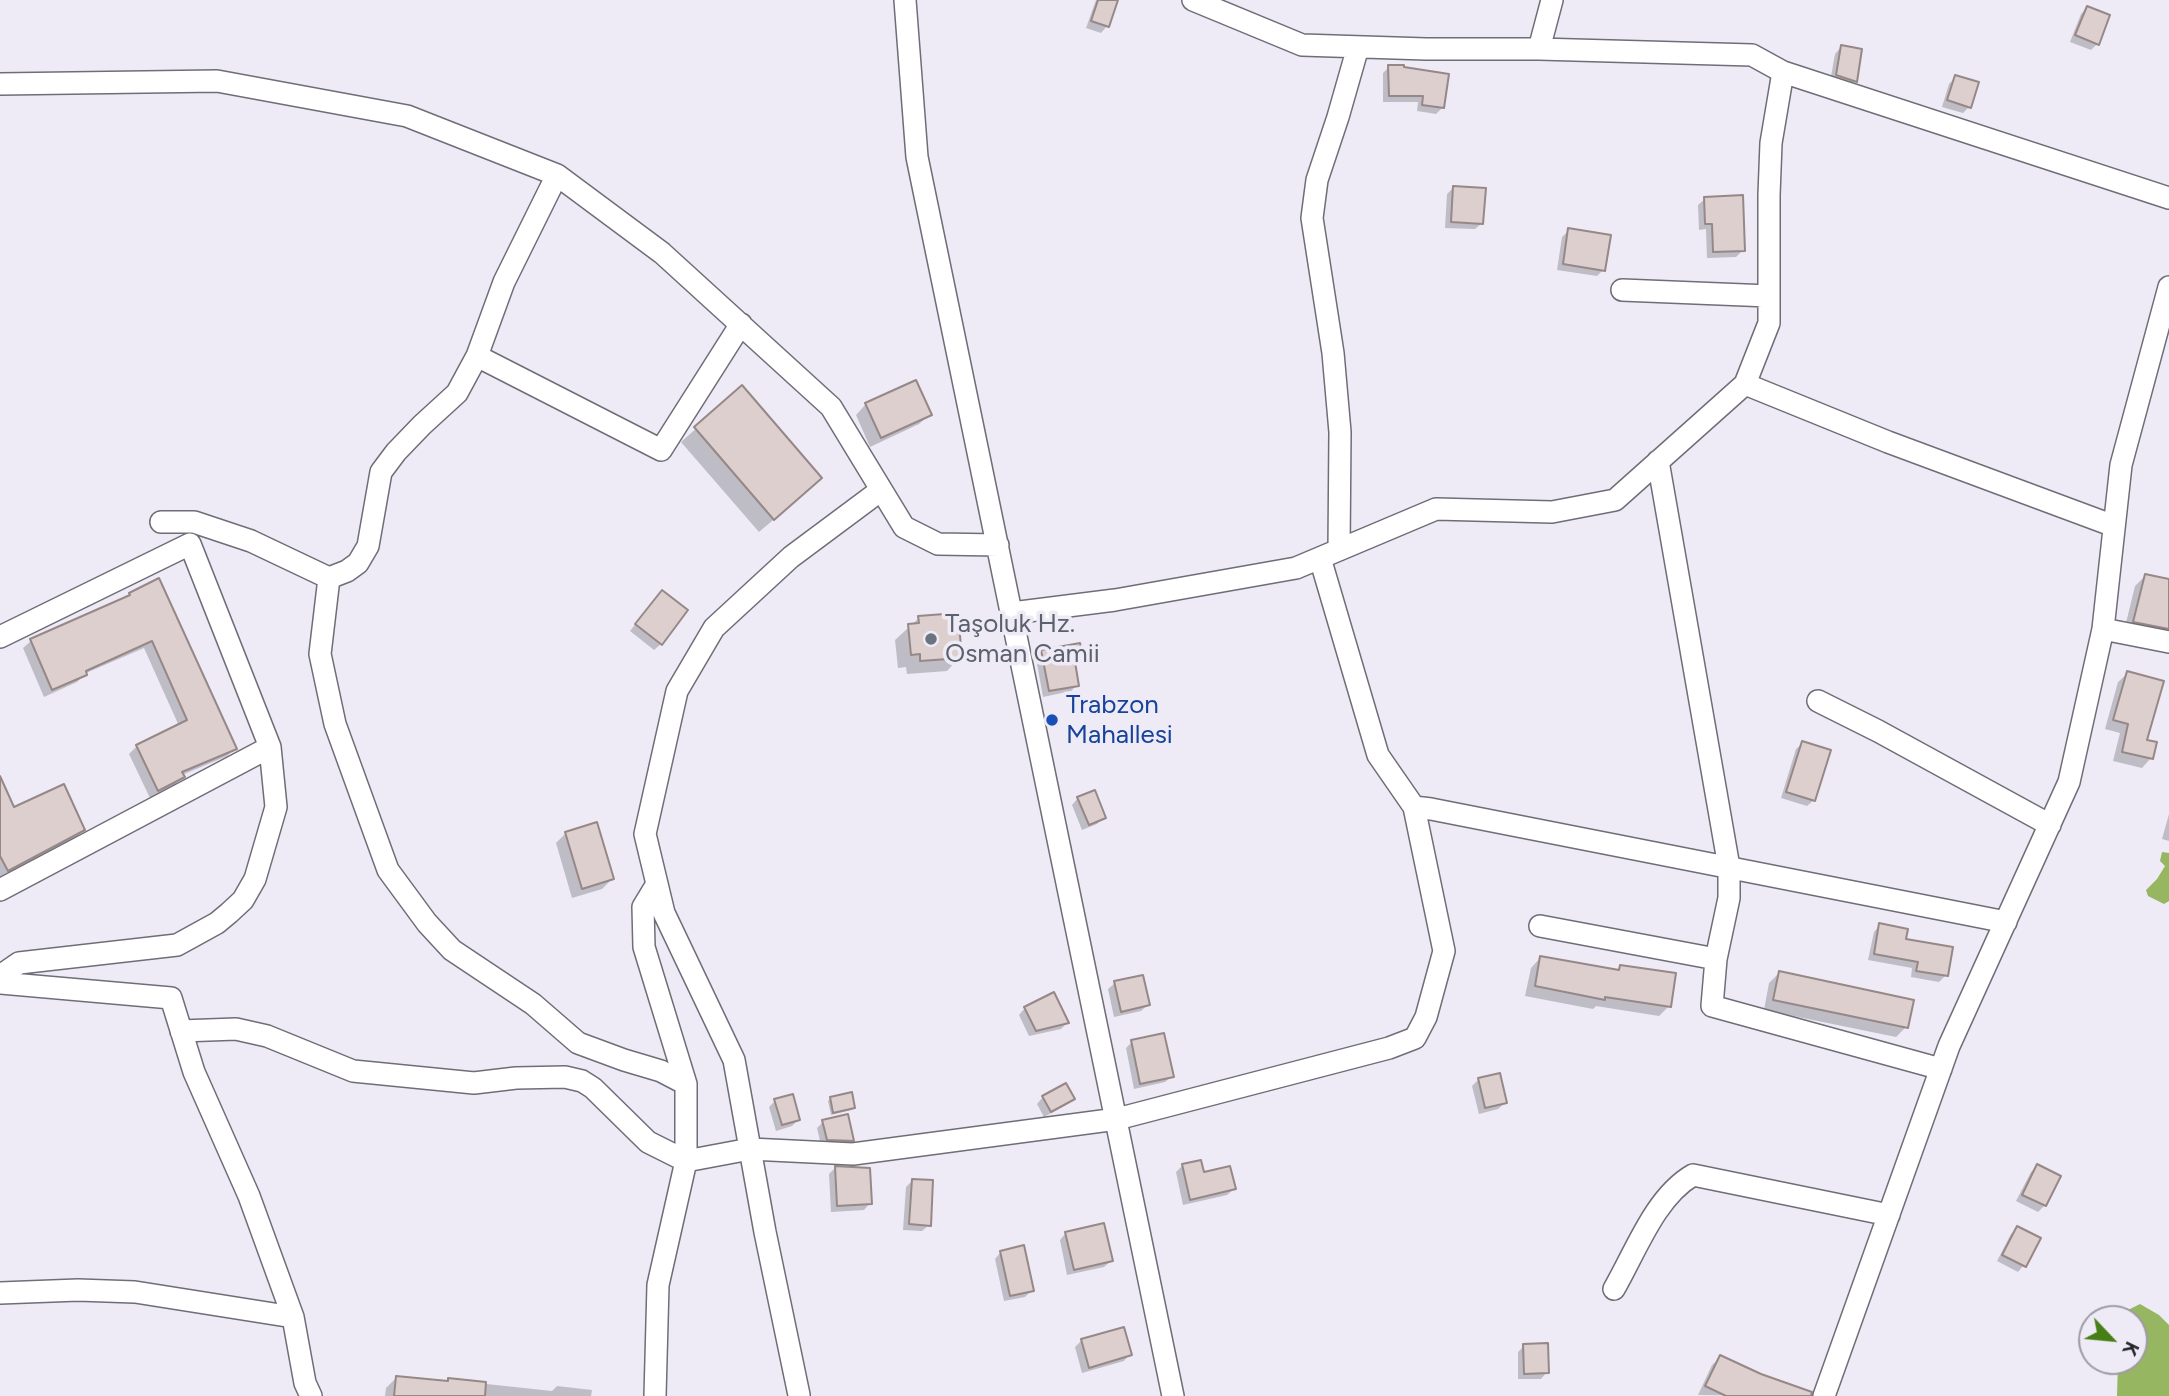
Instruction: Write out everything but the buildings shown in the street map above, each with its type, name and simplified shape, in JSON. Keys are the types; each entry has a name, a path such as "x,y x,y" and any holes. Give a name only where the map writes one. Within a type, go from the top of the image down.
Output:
{"street":[{"path":"905,0 918,156 1173,1396"},
{"path":"1193,0 1302,46 1752,55 1783,72 2169,198"},
{"path":"1539,49 1552,0"},
{"path":"181,1031 236,1029 267,1036 353,1071 474,1083 516,1077 565,1077 582,1081 593,1088 648,1142 686,1161 750,1149 853,1154 1117,1119 1389,1048 1415,1038 1426,1017 1444,951 1414,807 1377,755 1330,554 1339,419 1333,353 1312,218 1317,180 1357,47"},
{"path":"1012,613 1115,600 1296,568 1436,509 1552,512 1615,500 1745,384 1769,323 1771,143 1783,72"},
{"path":"0,84 217,81 407,116 557,175 662,253 831,407 904,527 938,544 998,545"},
{"path":"161,522 194,522 251,541 329,578 358,563 368,546 381,471 413,434 457,393 477,356 504,282 557,175"},
{"path":"1824,1396 1941,1069 2069,782 2103,629 2121,465 2169,287"},
{"path":"1622,290 1769,296"},
{"path":"477,356 661,450 741,324"},
{"path":"1745,384 1888,442 2114,526"},
{"path":"1658,461 1729,867 1729,898 1716,959 1712,1006 1941,1069"},
{"path":"799,1395 734,1060 664,913 645,834 677,691 714,628 791,557 881,490"},
{"path":"0,637 190,544 270,747 276,807 255,879 243,900 217,923 177,945 19,963 0,976"},
{"path":"329,578 320,654 335,724 388,870 427,923 452,950 533,1004 578,1043 661,1071 686,1084"},
{"path":"2103,629 2169,642"},
{"path":"1818,701 2050,825"},
{"path":"0,890 270,747"},
{"path":"1414,807 2006,922"},
{"path":"655,1396 659,1285 686,1161 686,1084 644,947 643,906 657,884"},
{"path":"1541,926 1716,959"},
{"path":"0,984 171,998 194,1072 249,1196 293,1317 305,1383 311,1396"},
{"path":"1614,1289 1664,1198 1678,1184 1693,1175 1889,1215"},
{"path":"0,1293 78,1290 135,1292 293,1317"}],"green space":[{"path":"2162,852 2169,853 2169,901 2164,904 2148,896 2146,890 2165,866 2160,861"},
{"path":"2148,1309 2169,1325 2169,1396 2117,1396 2118,1375 2148,1375"}],"place":[{"name":"Taşoluk Hz. Osman Camii","path":"931,639"},
{"name":"Trabzon Mahallesi","path":"1052,720"}]}
